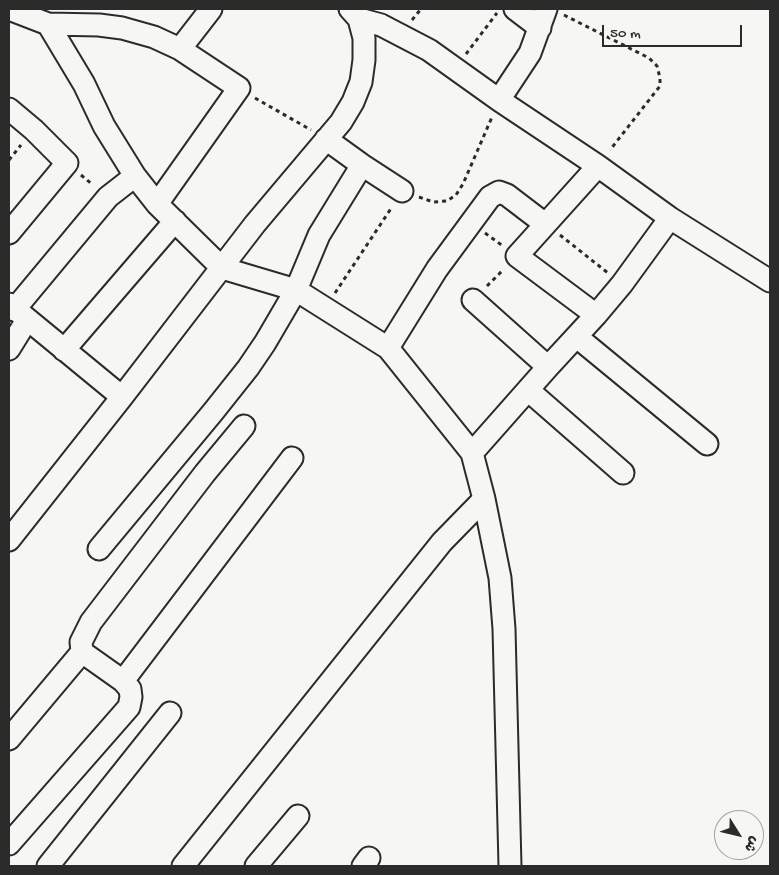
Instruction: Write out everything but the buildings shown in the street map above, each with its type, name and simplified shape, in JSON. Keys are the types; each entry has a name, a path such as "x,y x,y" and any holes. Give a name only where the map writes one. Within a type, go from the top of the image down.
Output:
{"street":[{"path":"9,9 48,24 99,25 122,28 154,37 180,49 239,88 157,204"},
{"path":"180,49 210,9"},
{"path":"499,100 530,53 549,17 515,9"},
{"path":"354,14 429,50 670,218 770,281"},
{"path":"9,540 261,217 341,122 353,102 361,82 364,60 364,38 354,14"},
{"path":"48,24 84,84 104,126 135,176 157,204 222,268 296,290 388,348 472,453 484,499 500,578 504,630 510,866"},
{"path":"9,109 34,130 67,163 9,233"},
{"path":"326,140 402,191"},
{"path":"99,549 248,368 280,320 296,290 320,235 362,165"},
{"path":"596,316 517,256 598,166"},
{"path":"9,349 17,311 108,197 135,176"},
{"path":"388,348 437,269 490,197 499,192 514,199 545,224"},
{"path":"472,453 596,316 670,218"},
{"path":"64,350 175,221"},
{"path":"473,300 548,367"},
{"path":"17,311 122,397"},
{"path":"577,338 707,444"},
{"path":"528,390 623,473"},
{"path":"9,739 82,652 81,642 91,622 205,473 244,426"},
{"path":"123,681 292,458"},
{"path":"183,866 436,550 484,499"},
{"path":"9,844 129,706 130,689 123,681 82,652"},
{"path":"48,866 170,712"},
{"path":"256,866 298,816"}],"path":[{"path":"456,69 500,9"},
{"path":"549,17 649,58 657,66 660,86 598,166"},
{"path":"239,88 326,140"},
{"path":"325,307 402,191 433,202 447,200 456,195 463,184 499,100"},
{"path":"67,163 108,197"},
{"path":"471,222 517,256 473,300"},
{"path":"545,224 622,284"}]}
